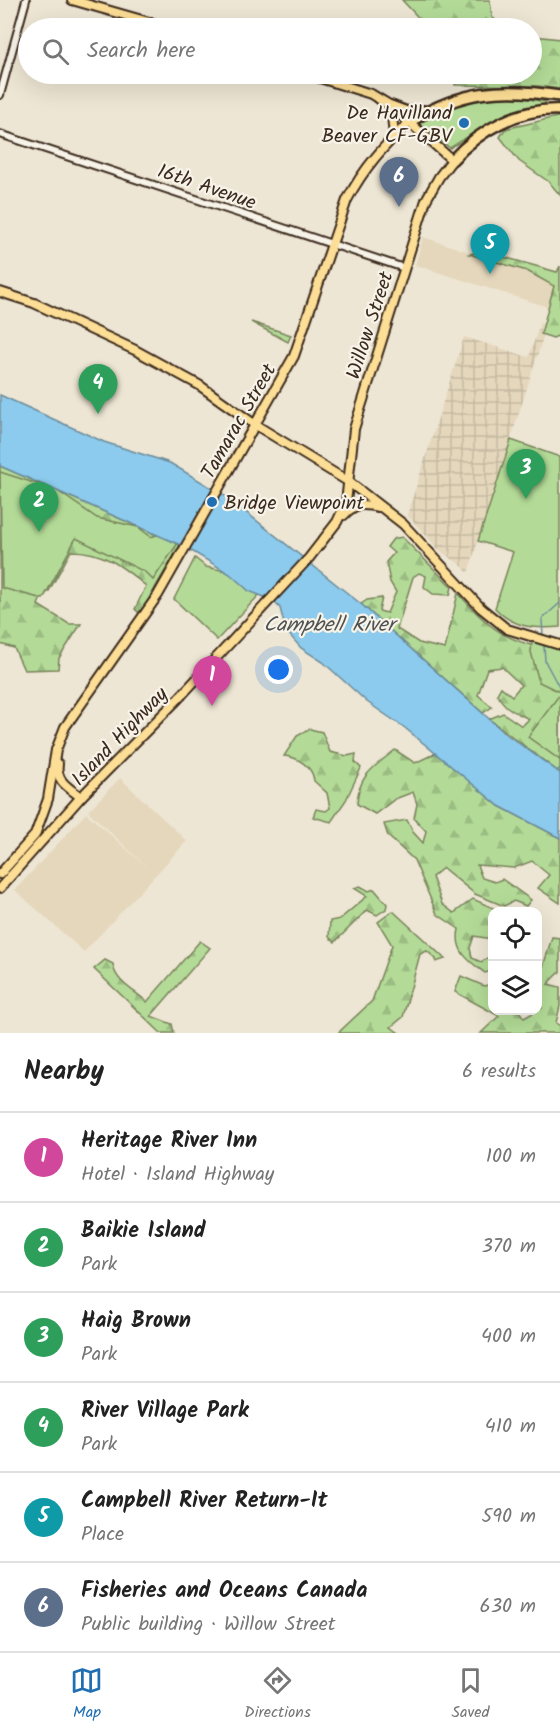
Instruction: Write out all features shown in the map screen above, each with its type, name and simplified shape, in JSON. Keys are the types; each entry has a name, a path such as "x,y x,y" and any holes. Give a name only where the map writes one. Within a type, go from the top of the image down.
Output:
{"highway":[{"path":"411,121 429,110 465,96 493,90 527,91 560,96"},
{"path":"391,105 407,112 429,110"},
{"path":"452,160 486,130 515,117 547,109 560,110"}],"main road":[{"path":"72,0 135,18"},
{"path":"339,84 371,94 391,105 452,160"},
{"path":"391,105 394,136"},
{"name":"Tamarac Street","path":"65,727 158,595 294,356 347,200 357,181 370,161 411,121"},
{"name":"Willow Street","path":"311,555 337,522 346,503 354,429 426,200 452,160"},
{"path":"0,292 34,303 135,350 199,385 254,424 349,482 382,508 424,544 481,608 507,629 560,645"},
{"path":"337,522 350,507 362,503 382,508"},
{"name":"Island Highway","path":"0,888 81,797 178,699 311,555"},
{"path":"65,727 57,771 60,782 81,797"},
{"name":"Island Highway","path":"0,874 35,835 48,799 56,750 65,727"}],"street":[{"path":"21,18 26,0"},
{"path":"0,95 18,29"},
{"name":"16th Avenue","path":"0,134 404,268"}],"shaded area":[{"path":"423,237 556,280 551,308 415,265"},
{"path":"540,323 547,325 468,573 461,565 440,551 407,515 464,337 529,357"},
{"path":"120,778 187,841 84,952 15,890 86,813 150,870 88,811"}],"green space":[{"path":"402,0 490,0 493,18 419,18"},
{"path":"542,37 560,39 560,89 538,86 455,85 542,84"},
{"path":"506,95 546,102 544,105 496,119 450,148 420,124 422,119 465,100"},
{"path":"560,117 560,195 549,182 519,161 500,137 505,129"},
{"path":"482,251 557,272 560,266 560,335 553,338 541,334 554,286 527,271 469,254"},
{"path":"251,322 291,335 288,342"},
{"path":"511,440 560,457 560,627 525,626 509,620 495,608 513,552 478,541"},
{"path":"0,466 180,545 140,614 135,609 146,586 112,561 93,554 71,551 49,591 41,598 38,605 69,624 81,624 59,658 58,669 24,670 14,648 0,644"},
{"path":"0,472 56,490 97,518 138,527 151,537 160,534 178,543 153,580 145,572 76,538 43,599 2,588"},
{"path":"402,537 452,587 450,595 433,594 424,587 426,576 419,573 413,577 397,629 419,643 445,649 458,593 482,619 503,634 527,644 560,653 560,773 489,719 503,713 522,726 529,719 507,707 497,694 501,687 512,696 521,685 502,667 487,669 478,695 492,707 483,713 361,604 367,600 382,598 379,611 387,613 396,592 390,582 386,562 394,553 387,547 393,539"},
{"path":"195,558 206,567 226,571 261,593 217,640 174,599"},
{"path":"532,640 560,643 560,692 539,682 531,652"},
{"path":"560,694 560,760 528,737"},
{"path":"310,729 322,732 330,752 347,756 356,754 355,762 361,768 346,800 331,822 313,817 316,809 326,811 330,808 327,793 314,781 308,767 294,758 284,756 297,736"},
{"path":"395,750 415,763 436,753 499,806 560,838 560,903 538,888 549,875 532,861 514,868 477,865 482,878 495,882 502,879 531,900 526,906 514,901 504,906 475,894 443,868 432,877 442,904 454,913 473,899 491,907 488,907 488,938 474,936 470,948 472,958 481,962 488,958 488,972 485,973 464,955 459,944 459,929 437,914 414,860 388,836 384,824 407,820 413,832 423,843 426,831 414,818 417,804 413,792 395,799 375,814 357,804 360,786 368,772"},
{"path":"360,886 369,891 374,889 387,904 386,909 377,915 367,910 335,942 329,937 330,921 340,919 367,896 354,888"},
{"path":"393,911 445,959 436,962 436,959 427,951 420,954 403,1017 391,1027 399,1033 338,1033 372,1001 392,945 378,922"},
{"path":"552,937 560,938 560,972 548,984 560,987 560,1006 556,1023 560,1026 560,1033 481,1033 499,1016 497,1015 522,1015 524,1018 529,1015 542,1015 543,967"},
{"path":"200,941 210,948 151,1016 172,1024 174,1033 161,1033 94,969 105,960 113,964 121,981 147,1002"},
{"path":"461,976 484,986 488,985 488,1010 455,992"}],"water":[{"name":"Campbell River","path":"0,395 104,442 170,463 227,497 361,604 506,734 560,773 560,838 499,806 405,728 367,702 323,662 301,648 286,631 280,608 272,600 249,591 230,574 185,547 0,466"}],"waterway":[{"path":"543,636 542,619 560,603"},
{"path":"544,646 545,661 560,689"},
{"path":"557,771 560,768"}],"place":[{"name":"De Havilland Beaver CF-GBV","path":"464,123"},
{"name":"Fisheries and Oceans Canada","path":"399,207"},
{"name":"Campbell River Return-It","path":"490,274"},
{"name":"River Village Park","path":"98,414"},
{"name":"Haig Brown","path":"526,499"},
{"name":"Bridge Viewpoint","path":"212,502"},
{"name":"Baikie Island","path":"39,532"},
{"name":"Heritage River Inn","path":"212,706"}]}
